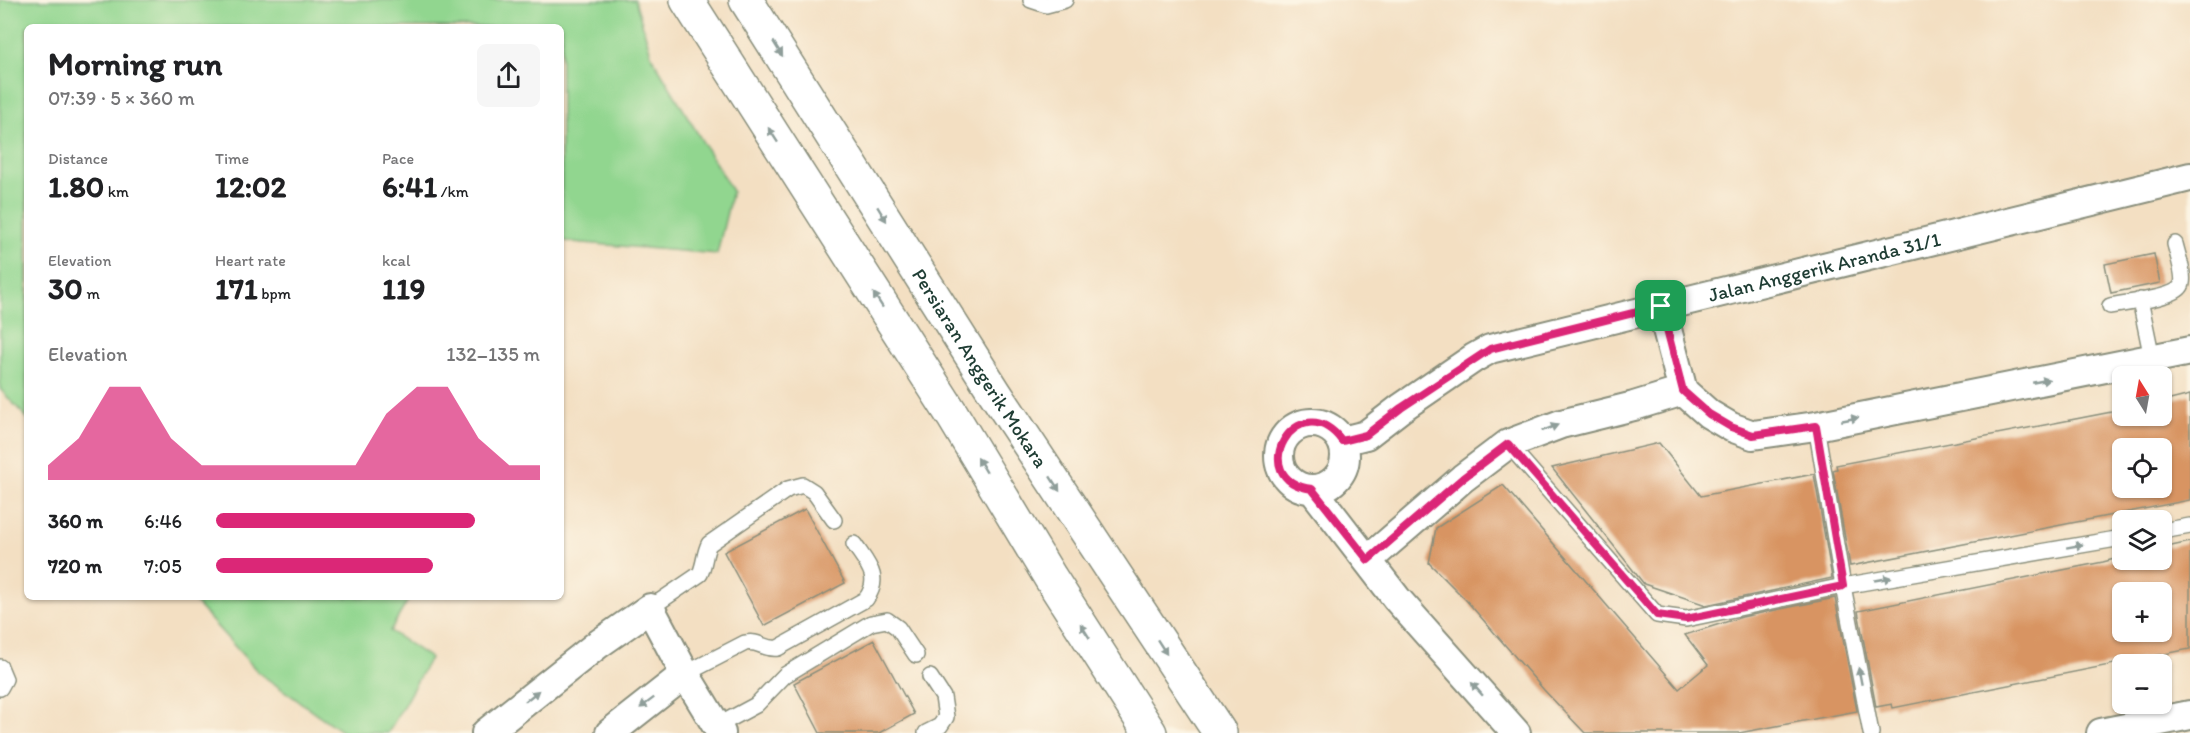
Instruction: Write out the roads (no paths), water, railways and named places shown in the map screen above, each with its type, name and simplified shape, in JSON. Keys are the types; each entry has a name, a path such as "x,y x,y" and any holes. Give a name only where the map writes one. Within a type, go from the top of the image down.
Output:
{"main road":[{"path":"687,0 953,416 1050,577 1150,733"},
{"name":"Persiaran Anggerik Mokara","path":"746,0 995,393 1220,733"}],"street":[{"name":"Jalan Anggerik Aranda 31/1","path":"1342,441 1366,435 1401,408 1490,349 2190,177"},
{"path":"1661,306 1683,391 1709,414 1731,427 1753,435 1816,426 2190,351"},
{"path":"1368,560 1463,478 1508,444 1561,424 1683,391"},
{"path":"1316,423 1335,432 1342,441 1345,463 1340,474 1324,488 1302,488 1292,483 1284,475 1278,455 1281,444 1295,428 1316,423"},
{"path":"1312,489 1397,598 1516,733"},
{"path":"486,733 597,645 650,608 717,731"},
{"path":"610,733 685,674"},
{"path":"2101,733 2190,715"}],"lane":[{"path":"1031,0 1046,4 1065,0"},
{"path":"2110,306 2173,293 2181,286 2183,279 2175,244"},
{"path":"2140,300 2152,358"},
{"path":"1816,426 1871,733"},
{"path":"1508,444 1657,615 1686,619 1843,586 2112,540"},
{"path":"650,608 700,574 704,566 704,553 709,544 788,489 803,485 814,492 834,520"},
{"path":"2172,529 2190,526"},
{"path":"685,674 745,642 754,641 768,649 778,648 866,599 873,589 874,580 870,568 854,544"},
{"path":"717,731 756,705 785,675 871,623 887,620 898,628 916,655"},
{"path":"0,667 5,679 0,688"},
{"path":"926,733 940,726 946,717 943,697 930,677"}]}
